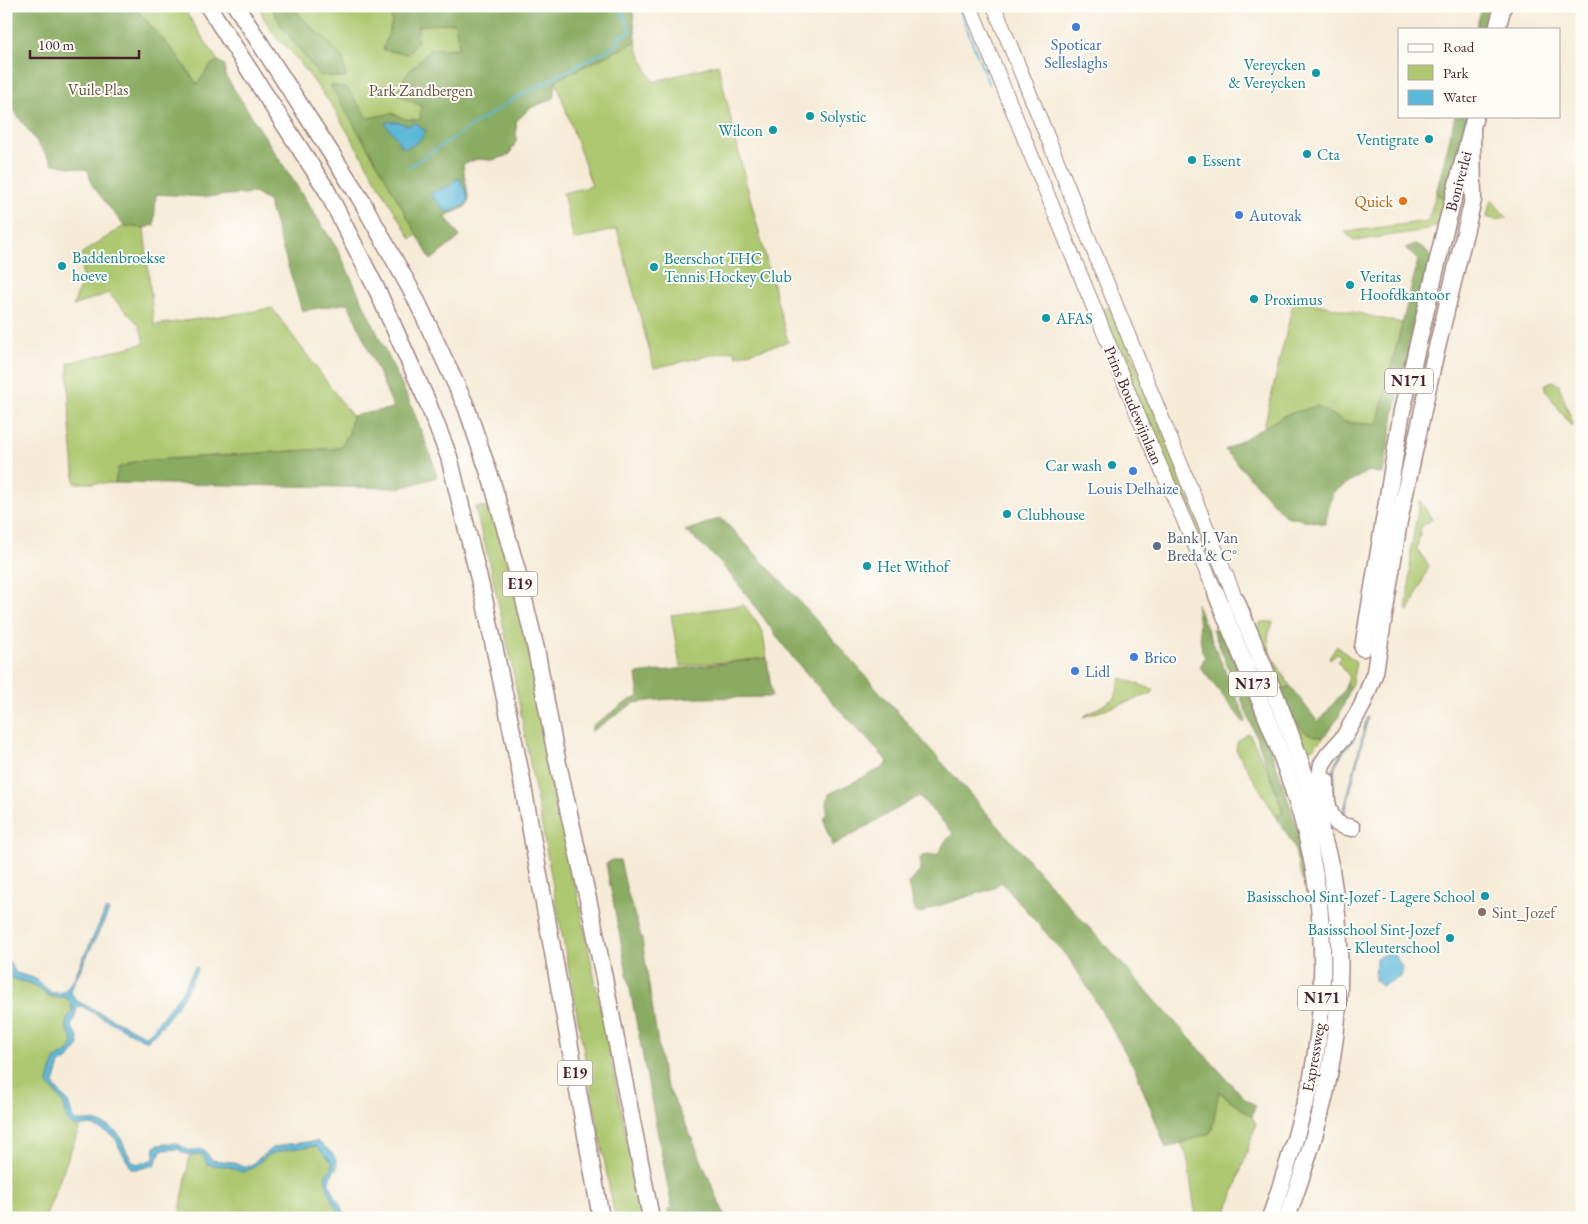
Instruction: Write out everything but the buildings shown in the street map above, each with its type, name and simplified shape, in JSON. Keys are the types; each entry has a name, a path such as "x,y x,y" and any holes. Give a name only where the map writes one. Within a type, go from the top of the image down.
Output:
{"highway":[{"name":"E19","path":"208,6 326,189 382,300 427,401 449,457 485,602 520,770 601,1218"},
{"name":"E19","path":"236,6 360,198 394,258 434,336 469,415 493,485 536,649 555,750 593,922 651,1218"},
{"path":"1497,28 1503,6"},
{"name":"Boniverlei","path":"1336,748 1362,706 1375,672 1399,521 1433,364 1473,200 1474,122"},
{"name":"Boniverlei","path":"1363,648 1402,411 1444,234 1474,122"},
{"name":"Prins Boudewijnlaan","path":"1216,593 1264,710 1288,775"},
{"name":"Prins Boudewijnlaan","path":"1236,600 1301,764"},
{"path":"1336,748 1326,782 1327,804 1331,816 1338,824 1352,828"},
{"name":"N171","path":"1315,807 1322,764 1336,748"},
{"name":"N171","path":"1301,764 1315,807"},
{"name":"Expressweg","path":"1270,1218 1288,1165 1312,1078 1322,1002 1322,940 1318,894 1301,815 1288,775"},
{"name":"Expressweg","path":"1287,1218 1302,1175 1332,1059 1339,996 1338,930 1331,869 1315,807"}],"main road":[{"name":"Prins Boudewijnlaan","path":"970,6 1142,425 1216,593"},
{"name":"Prins Boudewijnlaan","path":"994,6 1236,600"},
{"path":"1086,291 1107,282"}],"green space":[{"name":"Vuile Plas","path":"6,6 133,6 177,55 197,84 211,65 218,61 225,65 225,75 338,250 412,407 437,477 401,488 115,483 118,468 137,461 340,448 349,433 352,416 394,408 348,303 302,311 268,201 254,193 205,197 156,194 154,225 144,228 124,226 92,185 88,170 53,164 6,100"},
{"path":"133,6 182,6 218,61 211,65 197,84 177,55"},
{"path":"260,6 632,6 637,48 653,82 718,64 743,171 788,342 736,356 734,350 654,368 617,229 574,240 563,193 592,186 556,81 554,98 530,108 516,121 516,141 509,155 492,160 477,159 463,164 469,200 467,204 411,239 331,104 289,49 278,40 263,17"},
{"path":"271,6 302,6 297,12 327,40 343,59 346,78 319,75 280,24"},
{"name":"Park Zandbergen","path":"390,6 632,6 636,42 556,80 554,98 530,108 516,121 516,141 509,155 492,160 477,159 463,164 467,205 445,216 460,237 431,260 381,170 330,85 347,88 368,118 392,113 405,119 420,120 421,106 395,93 404,77 430,49 459,48 455,23 418,26 417,42 408,54 383,50 392,22"},
{"path":"1482,6 1496,6 1491,28 1476,28"},
{"path":"1455,118 1468,118 1446,197 1441,197 1437,194"},
{"path":"1437,190 1437,194 1446,197 1441,223 1427,230 1355,241 1345,232 1428,221"},
{"path":"1491,199 1507,218 1495,220 1487,217"},
{"path":"124,226 144,228 154,325 272,308 352,416 349,433 340,448 137,461 118,468 115,483 75,483 70,425 68,363 145,343 139,325 108,293 73,306 82,281 82,253"},
{"path":"1416,244 1425,249 1431,258 1395,409 1383,474 1368,471 1333,492 1325,524 1285,516 1225,450 1285,415 1317,406 1345,422 1377,425 1418,260 1405,248"},
{"path":"1294,299 1402,323 1377,425 1345,422 1317,406 1285,415 1264,427"},
{"path":"1113,306 1220,577 1217,576 1099,311"},
{"path":"1552,381 1559,385 1572,421 1571,426 1545,389 1545,385"},
{"path":"1420,501 1432,519 1421,527 1417,549 1429,566 1409,611 1406,610 1411,548"},
{"path":"475,507 492,507 520,610 643,1218 615,1218 512,666"},
{"path":"721,518 785,585 1054,889 1245,1099 1255,1105 1252,1117 1219,1091 1210,1133 1166,1148 1135,1069 1088,988 1070,960 1001,882 992,889 934,907 922,913 917,913 908,885 920,871 920,859 922,856 938,854 946,840 954,834 919,796 832,846 824,820 829,794 882,768 888,762 793,658 730,574 701,544 685,531"},
{"path":"1196,603 1246,720 1244,723 1200,667 1205,657 1202,651"},
{"path":"744,605 762,630 767,658 680,666 671,615"},
{"path":"1261,622 1273,622 1268,637 1270,653 1290,686 1281,690 1258,634 1257,629"},
{"path":"1221,627 1281,777 1294,819 1308,880 1302,881 1294,846 1276,816 1283,812 1249,719 1212,629"},
{"path":"1337,646 1356,662 1351,687 1346,685 1349,676 1337,661 1341,657 1337,653 1329,658"},
{"path":"767,658 772,697 693,698 634,703 592,731 592,726 630,700 639,697 636,674"},
{"path":"1121,678 1154,690 1151,694 1083,717 1115,698"},
{"path":"1346,685 1351,687 1338,718 1324,737 1307,733 1301,728 1291,714 1281,690 1290,686 1318,722 1343,692"},
{"path":"1291,715 1309,733 1324,737 1312,749 1307,749 1303,745"},
{"path":"1249,733 1271,777 1283,812 1276,816 1236,750 1238,741"},
{"path":"612,860 620,860 627,891 642,939 663,1077 726,1218 669,1218 668,1210 672,1208 606,864"},
{"path":"6,967 14,978 37,986 48,996 55,998 66,997 72,1004 72,1013 68,1017 66,1027 76,1044 62,1057 51,1081 61,1096 67,1113 74,1123 81,1124 45,1218 6,1218"},
{"path":"1218,1091 1252,1117 1256,1124 1225,1218 1196,1218 1187,1156 1181,1143 1210,1133"},
{"path":"312,1144 321,1146 335,1164 328,1181 344,1218 184,1218 180,1212 190,1154 204,1154 207,1160 249,1168 268,1152"}],"water":[{"path":"386,122 398,122 410,126 411,123 417,123 422,129 426,130 418,142 405,148 399,144 397,138 386,125"},
{"path":"457,179 460,179 465,188 468,203 450,212 445,211 431,193 450,185"},
{"path":"1367,717 1344,817 1337,814 1333,806 1330,794 1331,776 1337,760 1352,736 1355,735 1355,739 1342,754 1335,769 1333,801 1336,809 1343,814"},
{"path":"106,909 109,911 70,991 77,1001 146,1036 181,993 195,967 198,968 176,1007 163,1025 148,1040 144,1040 81,1006 77,1007 71,1026 78,1037 79,1045 70,1058 60,1064 54,1083 55,1087 68,1102 73,1119 95,1122 113,1129 121,1138 130,1157 137,1164 152,1160 157,1145 176,1143 190,1151 203,1149 212,1160 232,1162 243,1167 252,1164 272,1148 317,1141 331,1152 336,1159 337,1167 329,1182 346,1218 342,1218 337,1209 326,1181 325,1176 332,1168 332,1162 316,1146 273,1153 250,1169 242,1172 226,1166 207,1164 202,1154 189,1155 178,1149 161,1150 155,1165 132,1169 116,1139 109,1133 91,1125 76,1127 69,1122 63,1103 48,1084 55,1059 69,1051 73,1045 66,1025 67,1019 73,1010 71,1003 66,997 49,995 33,984 12,978 6,968 6,957 16,973 34,978 52,993 64,992 74,978"},
{"path":"1393,951 1403,969 1400,977 1382,986 1375,980 1376,958"}],"waterway":[{"path":"407,168 512,100 619,44 618,36 631,33 620,6"},
{"path":"958,6 989,85"},
{"path":"1535,10 1536,6"}],"place":[{"name":"Spoticar Selleslaghs","path":"1076,27"},
{"name":"Vereycken & Vereycken","path":"1316,73"},
{"name":"Solystic","path":"810,116"},
{"name":"Wilcon","path":"773,130"},
{"name":"Ventigrate","path":"1429,139"},
{"name":"Cta","path":"1307,154"},
{"name":"Essent","path":"1192,160"},
{"name":"Quick","path":"1403,201"},
{"name":"Autovak","path":"1239,215"},
{"name":"Baddenbroekse hoeve","path":"62,266"},
{"name":"Beerschot THC Tennis Hockey Club","path":"654,267"},
{"name":"Veritas Hoofdkantoor","path":"1350,285"},
{"name":"Proximus","path":"1254,299"},
{"name":"AFAS","path":"1046,318"},
{"name":"Car wash","path":"1112,465"},
{"name":"Louis Delhaize","path":"1133,471"},
{"name":"Clubhouse","path":"1007,514"},
{"name":"Bank J. Van Breda & C°","path":"1157,546"},
{"name":"Het Withof","path":"867,566"},
{"name":"Brico","path":"1134,657"},
{"name":"Lidl","path":"1075,671"},
{"name":"Basisschool Sint-Jozef - Lagere School","path":"1485,896"},
{"name":"Sint_Jozef","path":"1482,912"},
{"name":"Basisschool Sint-Jozef - Kleuterschool","path":"1450,938"}]}
